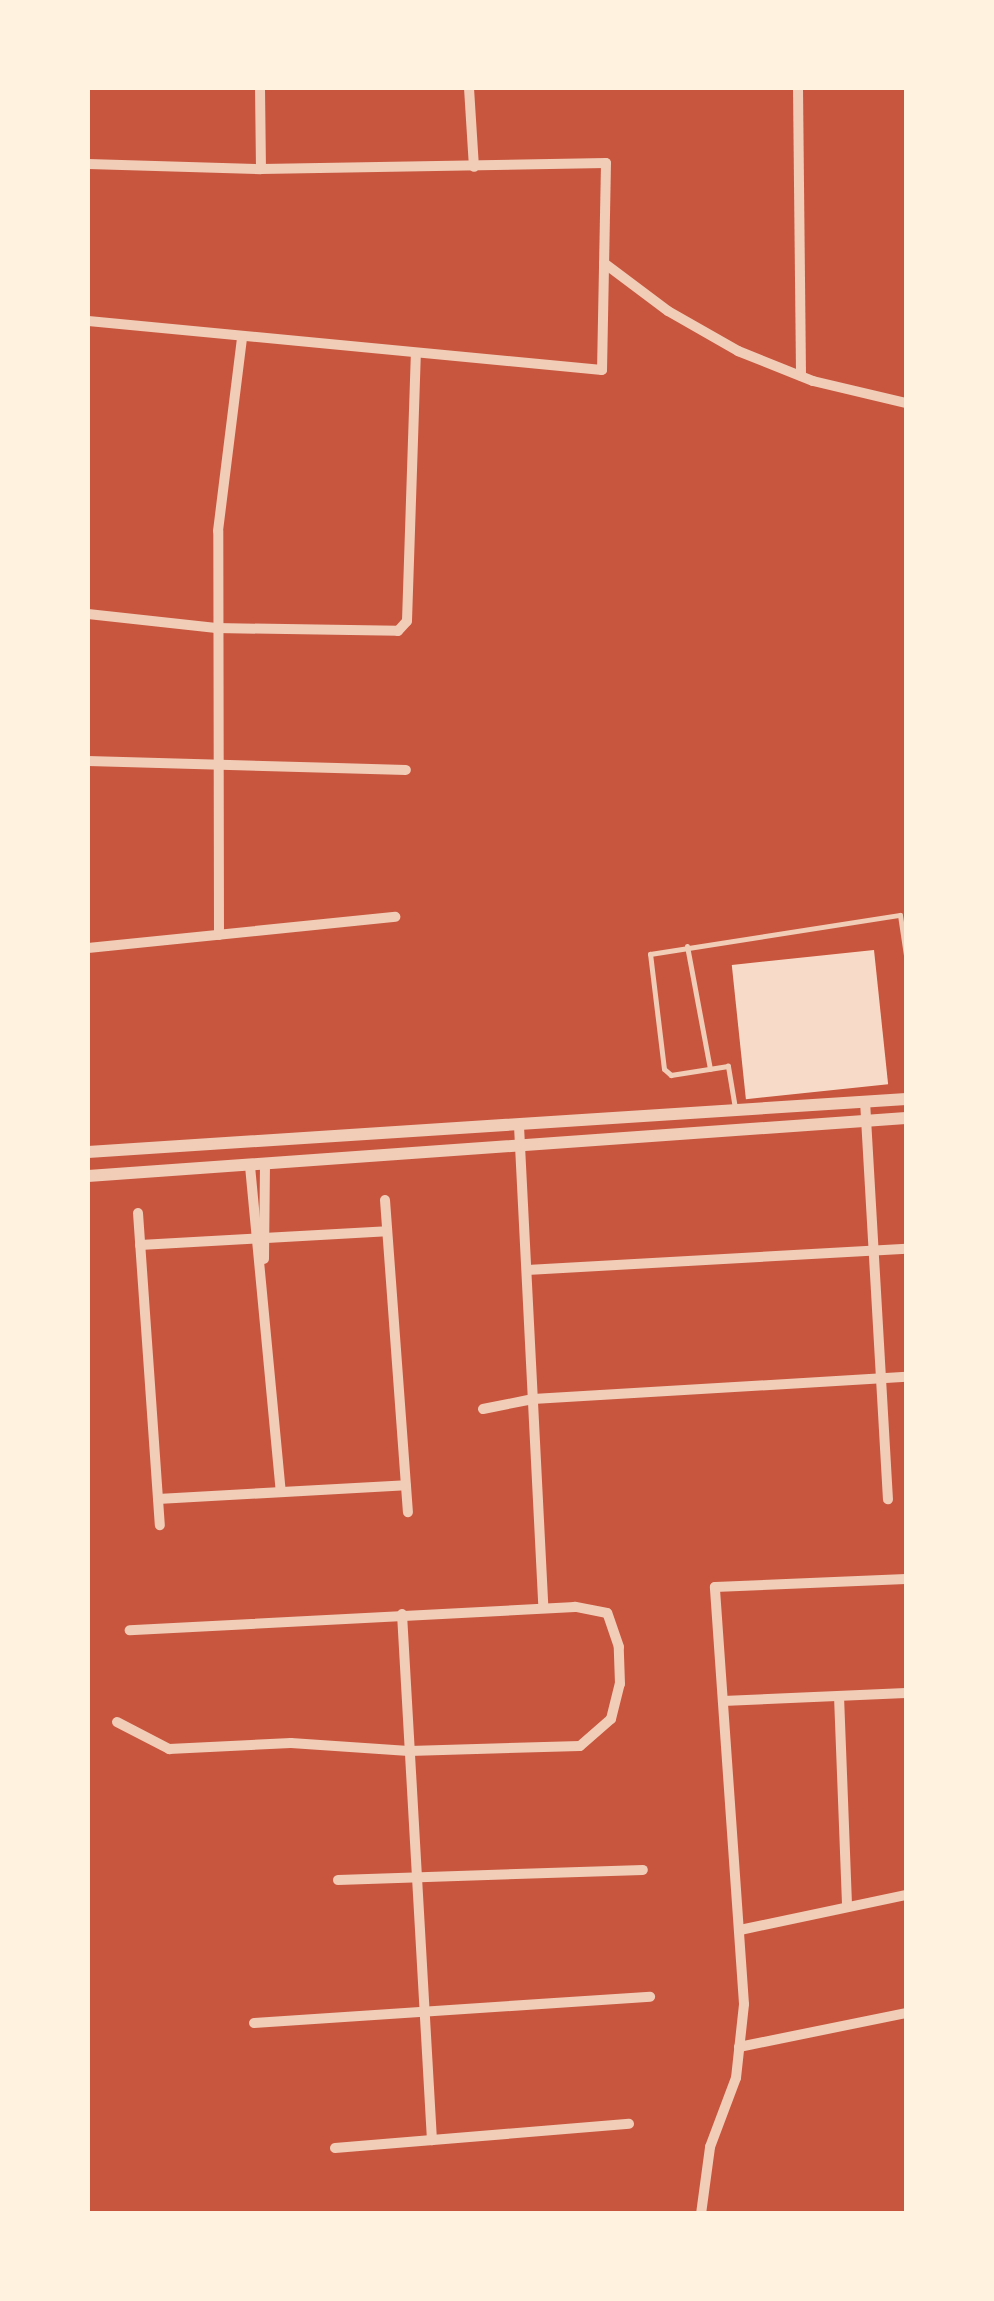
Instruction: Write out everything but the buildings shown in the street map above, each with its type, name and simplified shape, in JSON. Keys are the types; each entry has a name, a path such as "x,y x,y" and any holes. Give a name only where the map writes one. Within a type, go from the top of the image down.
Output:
{"street":[{"path":"260,88 261,170"},
{"path":"469,88 474,167"},
{"path":"798,88 802,376"},
{"path":"88,164 261,170 606,163 602,370 242,338 88,320"},
{"path":"604,262 668,311 738,351 802,376 906,403"},
{"path":"219,935 222,764 216,628 218,531 242,338"},
{"path":"88,614 216,628 398,632 408,622 416,354"},
{"path":"88,761 406,770"},
{"path":"88,948 395,918"},
{"path":"88,1152 906,1099"},
{"path":"865,1102 884,1378 888,1499"},
{"path":"88,1176 906,1118"},
{"path":"519,1126 544,1606"},
{"path":"265,1164 263,1265 281,1492"},
{"path":"250,1166 262,1238"},
{"path":"385,1200 408,1512"},
{"path":"138,1213 160,1525"},
{"path":"140,1245 387,1231"},
{"path":"526,1270 906,1249"},
{"path":"483,1409 533,1399 906,1377"},
{"path":"158,1499 406,1484"},
{"path":"702,2214 710,2147 736,2078 739,2046 740,1930 715,1587 906,1579"},
{"path":"118,1722 169,1749 292,1743 409,1751 580,1746 611,1719 620,1684 619,1647 607,1613 544,1606 130,1630"},
{"path":"402,1614 432,2140"},
{"path":"723,1701 906,1693"},
{"path":"839,1696 847,1908"},
{"path":"338,1880 643,1870"},
{"path":"740,1930 906,1895"},
{"path":"254,2023 650,1997"},
{"path":"739,2046 906,2012"},
{"path":"335,2148 629,2124"}],"lane":[{"path":"736,1110 732,1070 671,1075 664,1069 646,960 687,946 904,915 906,955"},
{"path":"687,946 710,1069"}]}
